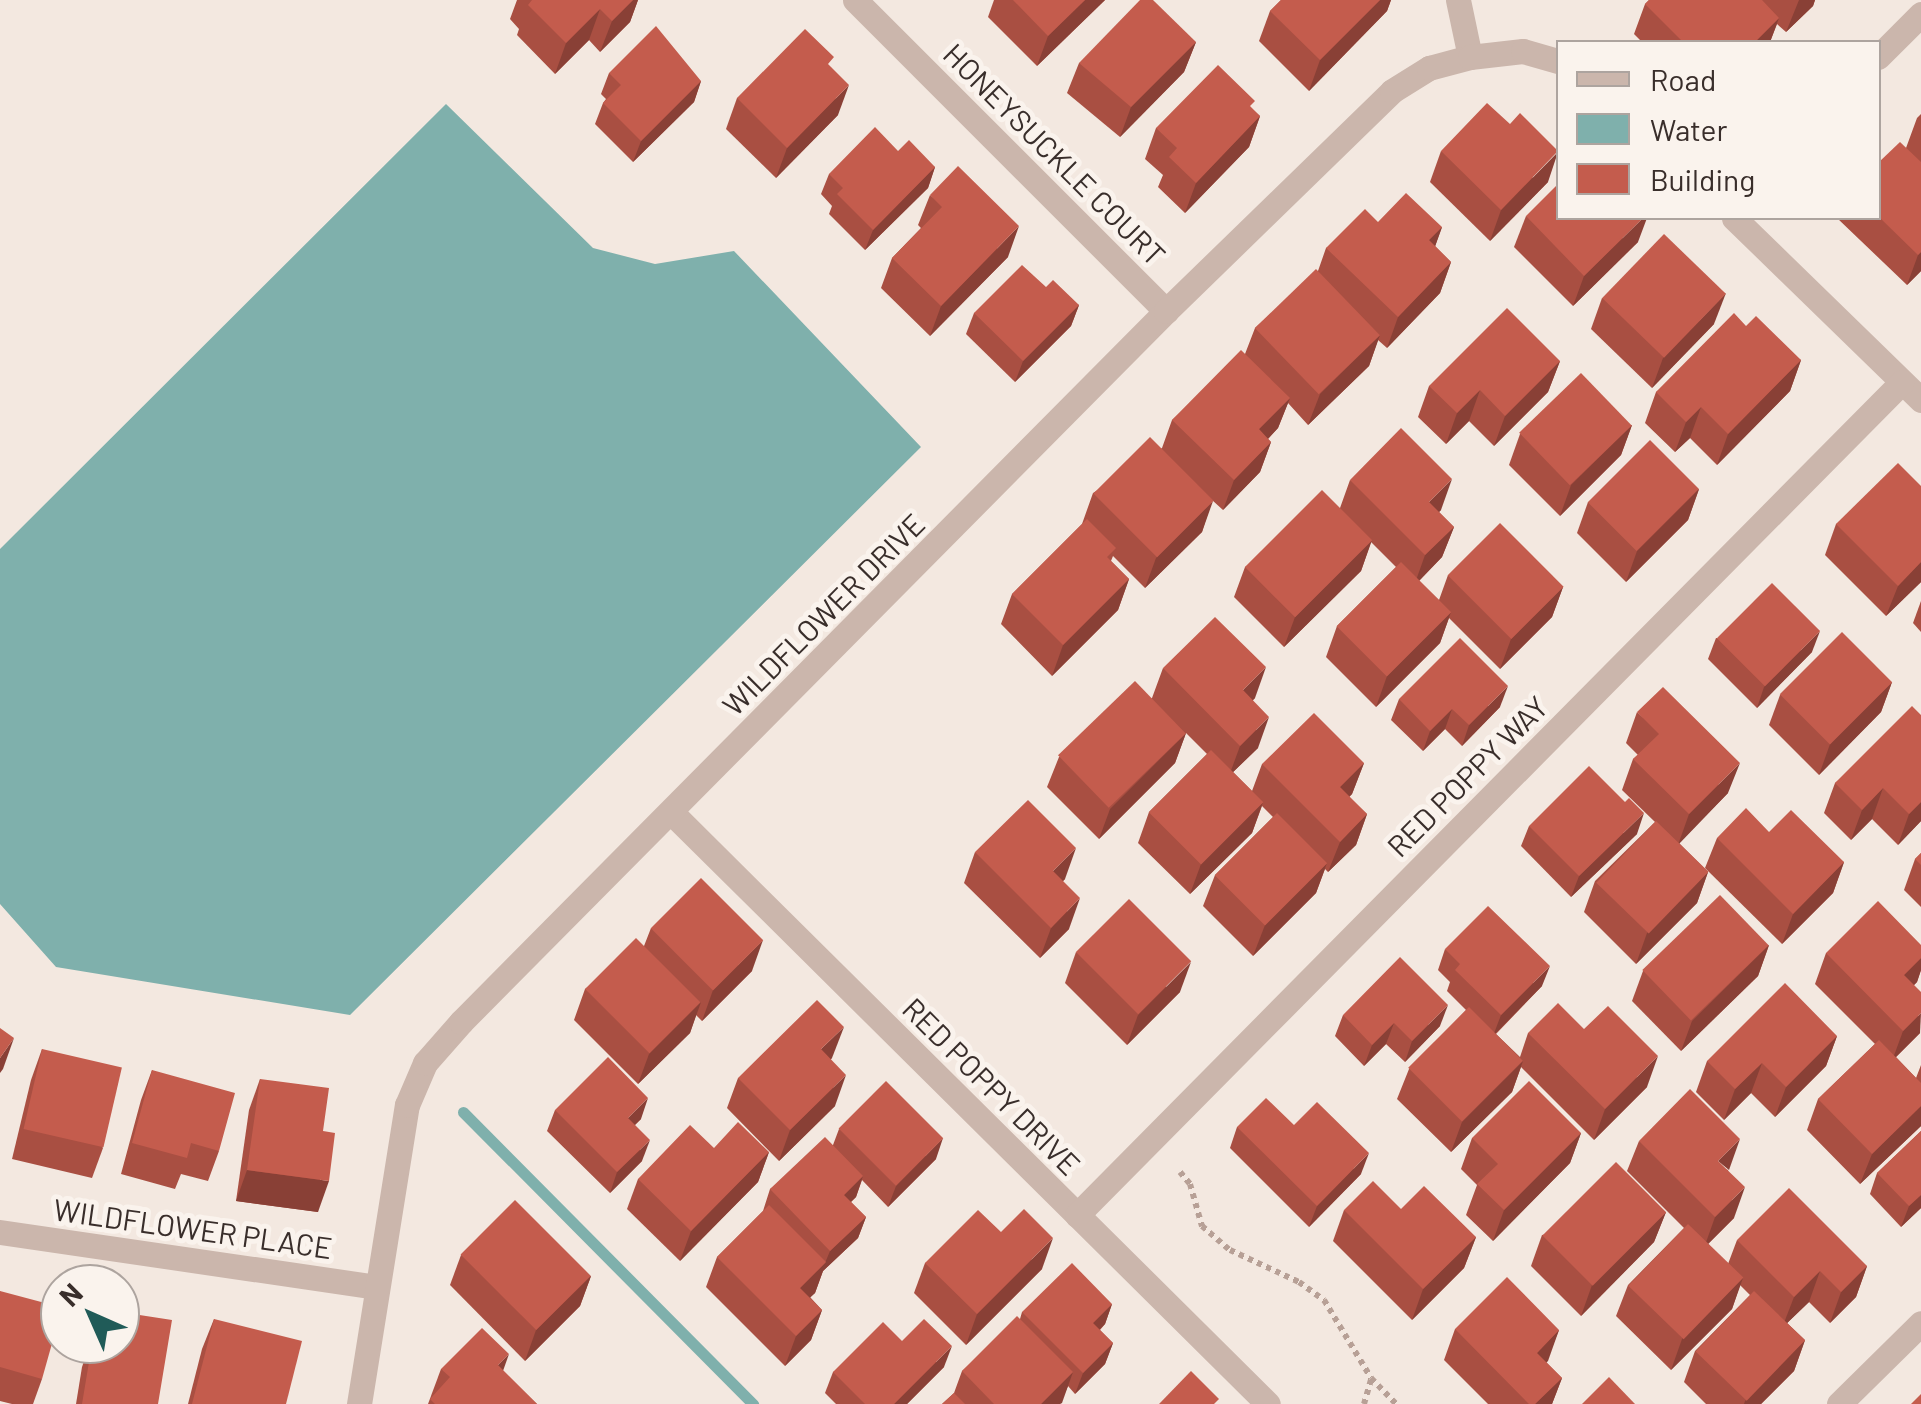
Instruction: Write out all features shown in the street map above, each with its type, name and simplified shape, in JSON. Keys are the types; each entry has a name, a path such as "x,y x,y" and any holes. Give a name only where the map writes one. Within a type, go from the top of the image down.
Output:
{"street":[{"name":"HONEYSUCKLE COURT","path":"855,0 1166,311"},
{"path":"1458,0 1470,57"},
{"path":"1881,54 1921,14"},
{"name":"WILDFLOWER DRIVE","path":"359,1404 408,1105 425,1062 1166,311 1392,92 1429,68 1470,57 1524,51 1556,60"},
{"path":"1736,220 1921,400"},
{"name":"RED POPPY WAY","path":"1078,1215 1902,382"},
{"name":"RED POPPY DRIVE","path":"672,813 1268,1404"},
{"name":"WILDFLOWER PLACE","path":"0,1232 376,1287"},
{"path":"1839,1404 1921,1323"}],"path":[{"path":"1180,1172 1190,1184 1202,1226 1215,1239 1324,1300 1371,1378 1396,1404"},
{"path":"1364,1404 1371,1378"}],"water":[{"path":"446,104 593,248 655,264 734,251 921,447 350,1015 56,967 0,904 0,549"}],"building":[{"path":"532,0 633,0 612,21 600,9 566,43 528,5"},
{"path":"1013,0 1085,0 1048,36"},
{"path":"1140,0 1153,0 1196,42 1131,107 1079,63"},
{"path":"1281,0 1380,0 1320,60 1270,11"},
{"path":"1649,0 1762,0 1779,18 1757,40 1681,40 1645,4"},
{"path":"656,26 701,81 641,141 603,103 621,85 609,73"},
{"path":"805,29 834,57 828,64 849,85 787,148 737,98"},
{"path":"1218,65 1255,101 1250,106 1260,116 1196,183 1169,157 1177,148 1156,128"},
{"path":"1487,103 1510,124 1520,113 1556,153 1501,210 1441,151"},
{"path":"875,127 898,151 909,140 935,167 873,230 837,194 843,188 829,174"},
{"path":"1900,142 1921,162 1918,255 1881,219 1881,160"},
{"path":"958,166 1019,226 941,306 892,258 942,207 930,195"},
{"path":"1556,186 1556,220 1641,220 1584,276 1526,216"},
{"path":"1406,193 1442,227 1429,240 1451,262 1398,317 1326,248 1365,209 1378,222"},
{"path":"1664,234 1726,294 1664,358 1602,298"},
{"path":"1022,265 1046,287 1053,280 1079,305 1023,361 974,313"},
{"path":"1316,269 1380,335 1319,394 1255,328"},
{"path":"1507,308 1560,361 1505,416 1480,390 1457,413 1429,386"},
{"path":"1734,313 1746,326 1756,316 1801,360 1728,434 1701,407 1686,422 1656,392"},
{"path":"1241,350 1290,398 1259,429 1271,442 1234,480 1172,420"},
{"path":"1581,373 1632,426 1570,485 1519,433"},
{"path":"1401,428 1452,479 1429,502 1454,527 1425,555 1350,480"},
{"path":"1150,437 1214,501 1157,557 1093,494"},
{"path":"1650,440 1699,489 1637,551 1588,502"},
{"path":"1898,463 1921,486 1921,562 1898,586 1836,524"},
{"path":"1322,490 1372,540 1295,617 1245,567"},
{"path":"1087,519 1116,548 1107,557 1129,579 1063,645 1012,594"},
{"path":"1500,523 1564,587 1511,639 1448,575"},
{"path":"1401,562 1451,612 1387,677 1337,626"},
{"path":"1772,583 1820,631 1765,686 1717,638"},
{"path":"1215,617 1266,667 1243,690 1269,717 1240,746 1163,668"},
{"path":"1842,632 1892,682 1830,744 1780,694"},
{"path":"1460,638 1508,686 1469,725 1452,709 1430,731 1399,699"},
{"path":"1135,681 1186,734 1109,808 1058,755"},
{"path":"1663,687 1740,763 1689,814 1633,759 1659,734 1637,712"},
{"path":"1912,706 1921,715 1921,802 1909,814 1883,788 1862,810 1835,783"},
{"path":"1314,713 1364,763 1340,787 1367,814 1340,842 1262,764"},
{"path":"1211,750 1263,802 1201,865 1149,812"},
{"path":"1589,766 1625,802 1629,798 1644,813 1579,876 1529,826"},
{"path":"1028,800 1076,848 1053,871 1080,898 1051,928 975,852"},
{"path":"1746,808 1769,832 1791,810 1844,862 1793,914 1717,838"},
{"path":"1277,813 1327,863 1265,925 1215,875"},
{"path":"1656,821 1709,872 1649,934 1596,883"},
{"path":"701,878 763,940 713,990 651,928"},
{"path":"1720,895 1769,945 1691,1020 1642,970"},
{"path":"1129,899 1191,961 1138,1014 1076,952"},
{"path":"1878,901 1921,945 1921,958 1904,975 1921,992 1921,1013 1903,1031 1826,953"},
{"path":"1488,906 1550,966 1501,1015 1455,970 1460,964 1445,949"},
{"path":"636,938 700,1002 649,1053 585,989"},
{"path":"1400,957 1448,1005 1412,1041 1394,1023 1372,1045 1343,1015"},
{"path":"1785,983 1837,1036 1786,1087 1762,1063 1735,1089 1707,1061"},
{"path":"817,1000 844,1027 821,1049 846,1075 790,1130 738,1078"},
{"path":"1558,1003 1584,1029 1608,1006 1658,1056 1605,1109 1528,1033"},
{"path":"1469,1007 1523,1061 1462,1122 1408,1068"},
{"path":"0,1028 14,1038 0,1058"},
{"path":"1879,1040 1921,1083 1921,1106 1872,1154 1818,1099"},
{"path":"42,1049 122,1067 103,1147 24,1129"},
{"path":"608,1057 648,1098 628,1118 650,1140 617,1172 555,1110"},
{"path":"152,1070 235,1093 219,1151 191,1143 187,1158 132,1143"},
{"path":"260,1079 329,1088 323,1131 335,1133 329,1181 247,1170"},
{"path":"886,1081 943,1138 896,1186 839,1128"},
{"path":"1529,1081 1581,1133 1504,1210 1477,1184 1498,1164 1472,1138"},
{"path":"1690,1089 1740,1139 1718,1161 1745,1187 1715,1217 1639,1141"},
{"path":"1266,1098 1294,1125 1317,1102 1369,1153 1317,1206 1237,1127"},
{"path":"738,1122 769,1152 691,1231 638,1179 690,1125 714,1148"},
{"path":"1921,1131 1921,1195 1909,1206 1877,1173"},
{"path":"825,1137 863,1176 844,1195 866,1217 830,1251 770,1189"},
{"path":"1616,1162 1666,1212 1593,1286 1542,1236"},
{"path":"1373,1181 1401,1209 1424,1186 1476,1237 1423,1289 1344,1210"},
{"path":"1789,1188 1867,1266 1841,1292 1820,1271 1794,1297 1737,1240"},
{"path":"515,1200 591,1276 536,1330 461,1254"},
{"path":"769,1205 826,1262 800,1288 822,1310 796,1336 717,1257"},
{"path":"1024,1209 1053,1238 977,1314 925,1263 978,1210 1001,1232"},
{"path":"1688,1224 1743,1277 1684,1339 1628,1286"},
{"path":"1072,1263 1112,1304 1093,1323 1113,1343 1083,1373 1022,1312"},
{"path":"1507,1277 1559,1330 1537,1353 1562,1378 1535,1404 1529,1404 1455,1329"},
{"path":"0,1291 40,1302 40,1364 46,1364 42,1379 0,1367"},
{"path":"1754,1291 1805,1340 1747,1401 1696,1351"},
{"path":"140,1315 172,1320 158,1404 82,1404 89,1364 140,1364"},
{"path":"1017,1316 1073,1372 1041,1404 994,1404 962,1371"},
{"path":"214,1319 302,1341 286,1404 192,1404"},
{"path":"924,1319 952,1346 894,1404 865,1404 833,1372 883,1322 902,1341"},
{"path":"482,1328 509,1354 498,1365 537,1404 435,1404 430,1399 450,1377 441,1369"},
{"path":"1191,1371 1219,1399 1214,1404 1159,1404"},
{"path":"1609,1377 1635,1404 1582,1404"},
{"path":"954,1393 965,1404 942,1404"}],"waterway":[{"path":"463,1112 753,1404"}]}
